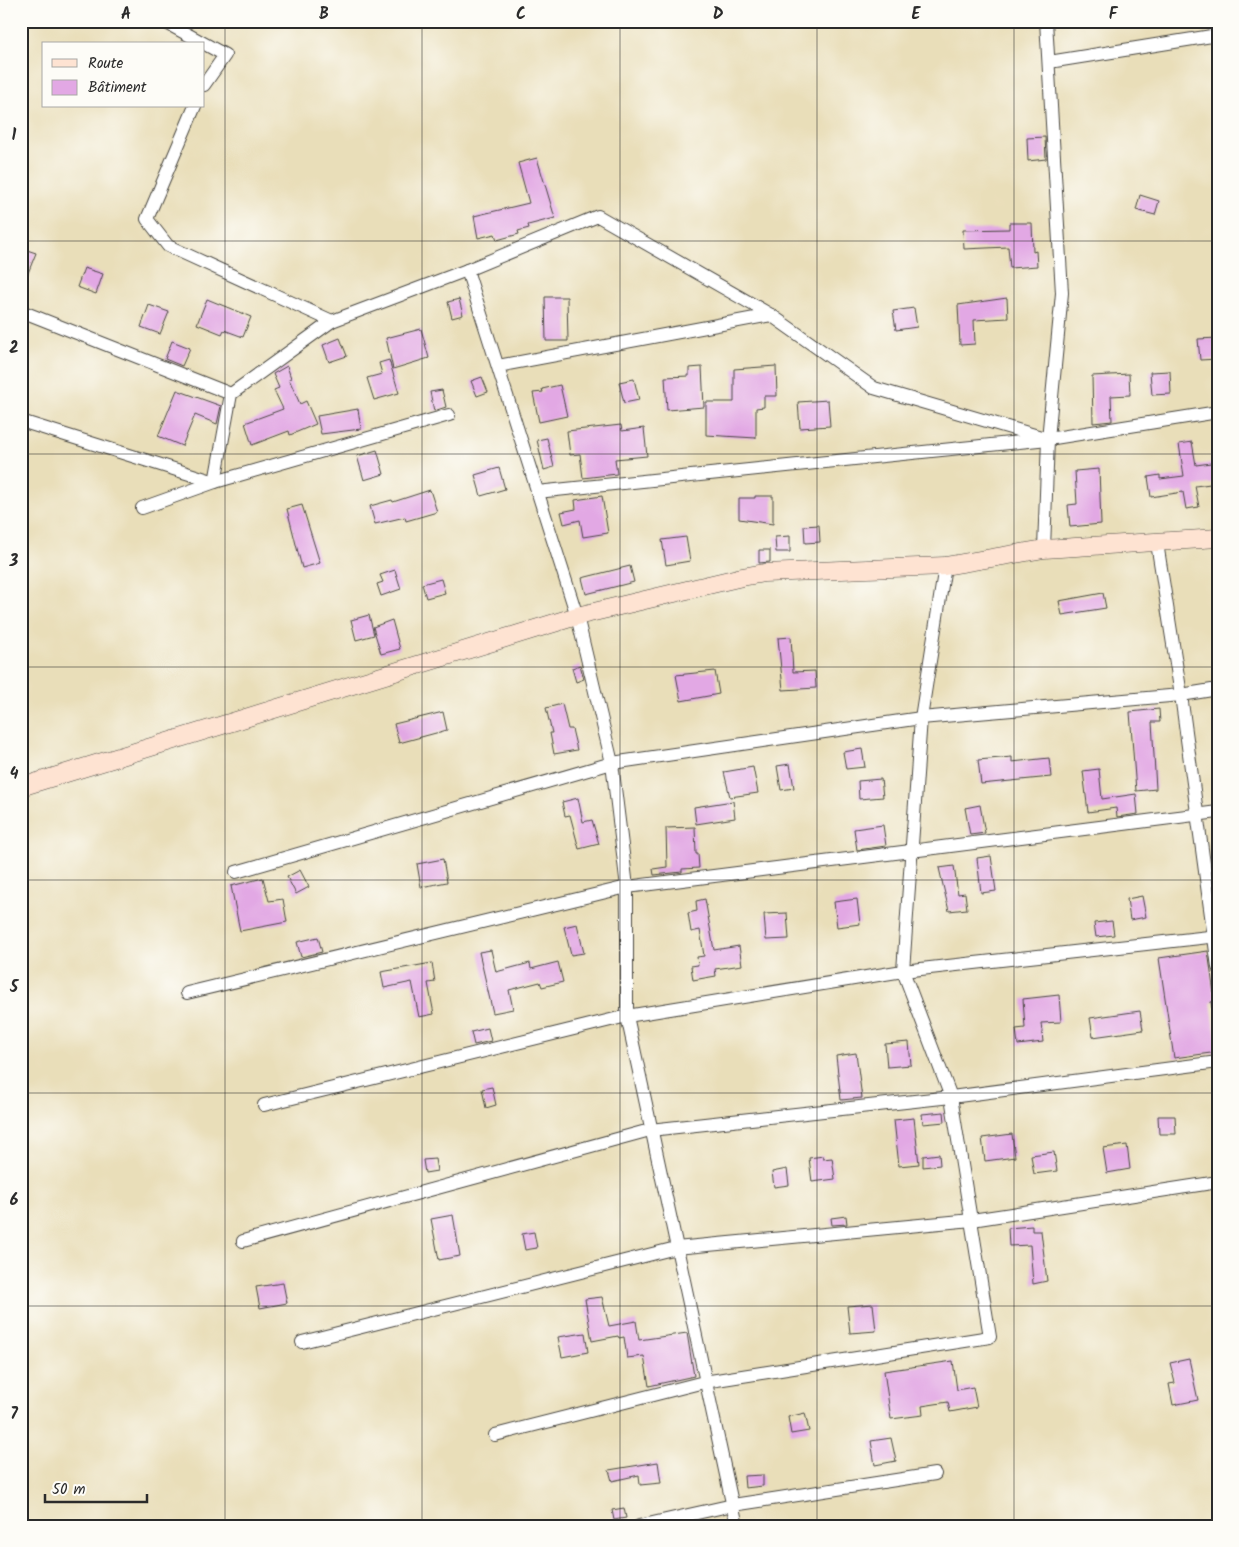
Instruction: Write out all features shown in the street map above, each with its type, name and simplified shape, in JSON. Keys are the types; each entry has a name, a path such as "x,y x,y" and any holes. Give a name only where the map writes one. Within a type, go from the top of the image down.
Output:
{"main road":[{"path":"21,787 577,616 764,573 945,566 1044,549 1218,538"}],"street":[{"path":"163,21 201,42"},
{"path":"1044,549 1048,439 1062,293 1046,21"},
{"path":"1049,62 1218,34"},
{"path":"205,44 225,55 205,84"},
{"path":"193,108 147,220 168,246 332,321"},
{"path":"215,482 231,394 332,321 467,270 598,216 771,315 874,388 1048,439"},
{"path":"467,270 577,616 612,763 627,887 627,1016 704,1382 737,1526"},
{"path":"21,311 231,394"},
{"path":"498,366 771,315"},
{"path":"538,492 1048,439 1218,412"},
{"path":"142,508 215,482 449,414"},
{"path":"21,421 215,482"},
{"path":"1157,542 1181,695 1196,815 1216,936 1218,967"},
{"path":"495,1435 704,1382 990,1336 951,1097 903,971 921,718 945,566"},
{"path":"236,872 612,763 921,718 1181,695 1218,689"},
{"path":"188,993 627,887 1218,812"},
{"path":"264,1105 627,1016 903,971 1216,936"},
{"path":"243,1241 650,1130 951,1097 1218,1062"},
{"path":"302,1342 676,1248 972,1220 1218,1182"},
{"path":"639,1526 733,1506 935,1474"}],"building":[{"path":"1045,137 1046,159 1028,161 1027,138"},
{"path":"537,158 555,218 528,225 529,228 518,231 519,234 497,240 495,234 478,238 474,216 529,203 518,163"},
{"path":"1140,195 1159,201 1155,215 1136,210"},
{"path":"1009,223 1032,223 1033,252 1036,251 1037,266 1010,268 1008,247 964,249 963,230 1009,229"},
{"path":"21,248 36,253 22,288 21,288"},
{"path":"84,268 103,274 96,294 77,287"},
{"path":"545,297 567,297 568,341 546,341"},
{"path":"1007,298 1008,318 974,320 975,344 960,345 958,305"},
{"path":"207,299 251,317 243,337 224,330 222,334 197,324"},
{"path":"459,299 463,315 452,318 448,302"},
{"path":"149,305 169,312 160,334 141,327"},
{"path":"914,308 917,327 896,330 893,311"},
{"path":"421,329 429,358 393,369 386,338"},
{"path":"340,338 347,356 329,362 323,345"},
{"path":"1218,338 1218,359 1200,360 1198,339"},
{"path":"172,341 190,348 182,366 165,359"},
{"path":"389,360 399,393 374,400 367,378 382,374 379,363"},
{"path":"287,366 291,378 289,379 300,404 306,401 316,424 290,435 289,431 252,445 245,423 283,409 274,390 279,388 273,374"},
{"path":"776,366 777,396 764,396 764,407 756,408 756,438 706,435 706,402 734,402 734,369"},
{"path":"702,367 704,407 667,410 665,377 689,376 689,368"},
{"path":"1170,371 1171,394 1152,395 1150,372"},
{"path":"1129,374 1130,395 1111,396 1112,421 1093,423 1092,376"},
{"path":"482,377 488,392 477,396 471,381"},
{"path":"634,379 639,400 624,403 619,382"},
{"path":"560,385 567,416 539,422 533,393 543,392 542,389"},
{"path":"177,390 221,406 217,424 195,415 182,446 158,436"},
{"path":"442,390 446,407 434,411 430,392"},
{"path":"828,400 830,426 800,428 798,402"},
{"path":"358,409 361,429 321,434 317,416"},
{"path":"621,425 622,431 644,428 647,456 615,459 617,474 583,478 580,454 570,455 567,431"},
{"path":"547,438 554,467 544,470 537,440"},
{"path":"1192,442 1196,465 1218,462 1218,483 1195,486 1199,507 1186,509 1183,492 1151,497 1148,477 1160,475 1160,479 1184,476 1179,444"},
{"path":"377,450 384,474 364,480 357,456"},
{"path":"499,468 505,489 481,496 475,475"},
{"path":"1099,469 1101,524 1070,527 1068,505 1077,504 1075,471"},
{"path":"430,490 437,512 406,521 405,517 375,524 370,506 392,500 393,502"},
{"path":"602,496 608,533 583,537 580,520 564,524 561,512 576,509 575,500"},
{"path":"755,496 773,496 773,524 739,519 739,498 755,498"},
{"path":"302,505 320,563 302,568 287,509"},
{"path":"819,525 820,542 805,543 804,526"},
{"path":"790,536 790,552 776,552 775,537"},
{"path":"686,537 690,561 666,565 662,540"},
{"path":"759,550 770,550 770,562 759,563"},
{"path":"630,566 634,582 586,594 582,578"},
{"path":"395,570 401,589 381,596 377,584 383,582 380,575"},
{"path":"441,579 445,593 426,598 422,584"},
{"path":"1103,593 1106,608 1062,615 1059,601"},
{"path":"369,615 374,635 356,640 351,620"},
{"path":"392,620 400,649 381,654 373,627"},
{"path":"791,637 793,672 815,671 816,688 783,690 778,638"},
{"path":"580,665 584,679 576,682 572,668"},
{"path":"715,671 719,694 681,701 676,675"},
{"path":"562,704 568,729 572,729 577,750 554,754 550,733 552,733 546,708"},
{"path":"1159,709 1160,722 1152,722 1156,789 1136,791 1130,712"},
{"path":"443,712 447,730 399,743 394,724"},
{"path":"862,749 865,767 846,769 843,752"},
{"path":"1012,757 1012,762 1049,758 1051,777 981,784 978,760"},
{"path":"790,764 794,788 781,790 777,766"},
{"path":"753,767 758,793 730,797 724,772"},
{"path":"1099,769 1102,799 1136,794 1138,814 1117,817 1116,808 1088,812 1083,771"},
{"path":"881,779 883,797 859,799 858,781"},
{"path":"578,798 583,822 592,820 599,844 579,849 570,815 565,816 562,802"},
{"path":"733,801 735,818 696,824 694,807"},
{"path":"980,805 985,833 970,835 965,808"},
{"path":"883,825 886,846 857,850 854,829"},
{"path":"695,827 696,854 698,854 699,868 682,869 682,872 654,875 653,869 667,867 666,828"},
{"path":"991,856 996,891 981,893 977,858"},
{"path":"443,859 447,882 421,887 417,864"},
{"path":"954,866 958,894 965,893 967,909 949,911 939,868"},
{"path":"300,870 309,887 296,894 287,877"},
{"path":"263,878 269,901 283,899 287,922 240,931 231,886"},
{"path":"1142,896 1146,917 1130,920 1127,899"},
{"path":"705,899 714,950 739,946 742,965 715,969 716,976 693,980 691,966 698,965 697,957 704,956 700,930 691,932 688,913 697,911 696,901"},
{"path":"857,899 860,924 837,927 834,902"},
{"path":"787,913 789,939 766,940 764,914"},
{"path":"1112,921 1114,935 1096,937 1094,923"},
{"path":"577,924 584,953 571,955 564,927"},
{"path":"318,937 322,952 301,957 297,942"},
{"path":"491,950 496,972 530,963 531,969 558,962 563,982 542,987 540,982 509,990 513,1009 493,1013 479,952"},
{"path":"1208,951 1215,1001 1211,1002 1218,1052 1174,1058 1159,958"},
{"path":"432,963 435,982 428,983 434,1014 419,1017 412,982 384,988 381,972"},
{"path":"1059,995 1061,1022 1041,1023 1043,1042 1018,1045 1016,1029 1025,1028 1023,999"},
{"path":"1140,1011 1143,1030 1093,1037 1090,1018"},
{"path":"488,1028 491,1041 474,1045 471,1032"},
{"path":"909,1042 911,1065 887,1067 885,1044"},
{"path":"856,1053 862,1098 841,1100 836,1056"},
{"path":"492,1087 496,1105 486,1108 482,1089"},
{"path":"944,1112 945,1122 923,1124 922,1114"},
{"path":"1158,1116 1175,1116 1176,1134 1159,1134"},
{"path":"914,1118 919,1164 899,1166 894,1120"},
{"path":"1012,1134 1015,1157 985,1161 982,1138"},
{"path":"1127,1145 1130,1169 1107,1173 1103,1148"},
{"path":"1054,1152 1057,1171 1034,1174 1031,1155"},
{"path":"939,1154 940,1165 923,1167 923,1156"},
{"path":"823,1156 823,1159 832,1158 835,1179 812,1182 809,1158"},
{"path":"435,1159 437,1171 425,1173 423,1160"},
{"path":"787,1169 789,1185 774,1187 772,1172"},
{"path":"453,1215 460,1256 439,1260 431,1219"},
{"path":"846,1216 847,1224 832,1225 831,1218"},
{"path":"1032,1226 1032,1231 1041,1231 1047,1281 1033,1284 1030,1245 1009,1246 1008,1228"},
{"path":"534,1232 537,1248 525,1250 522,1234"},
{"path":"283,1283 287,1303 260,1308 256,1287"},
{"path":"602,1297 609,1326 636,1321 639,1340 687,1333 694,1376 649,1386 644,1356 627,1358 624,1337 619,1338 618,1336 592,1341 585,1299"},
{"path":"873,1304 876,1331 850,1333 847,1306"},
{"path":"585,1333 588,1352 562,1357 558,1337"},
{"path":"1189,1359 1198,1400 1173,1405 1169,1384 1175,1383 1170,1363"},
{"path":"953,1361 957,1390 973,1387 977,1407 950,1412 948,1402 922,1406 923,1415 891,1419 884,1371"},
{"path":"805,1413 809,1431 791,1434 788,1417"},
{"path":"891,1438 896,1461 875,1465 871,1441"},
{"path":"658,1462 661,1483 640,1485 639,1475 612,1481 609,1470"},
{"path":"763,1475 763,1486 745,1488 744,1476"},
{"path":"624,1508 626,1518 614,1520 612,1510"}]}
